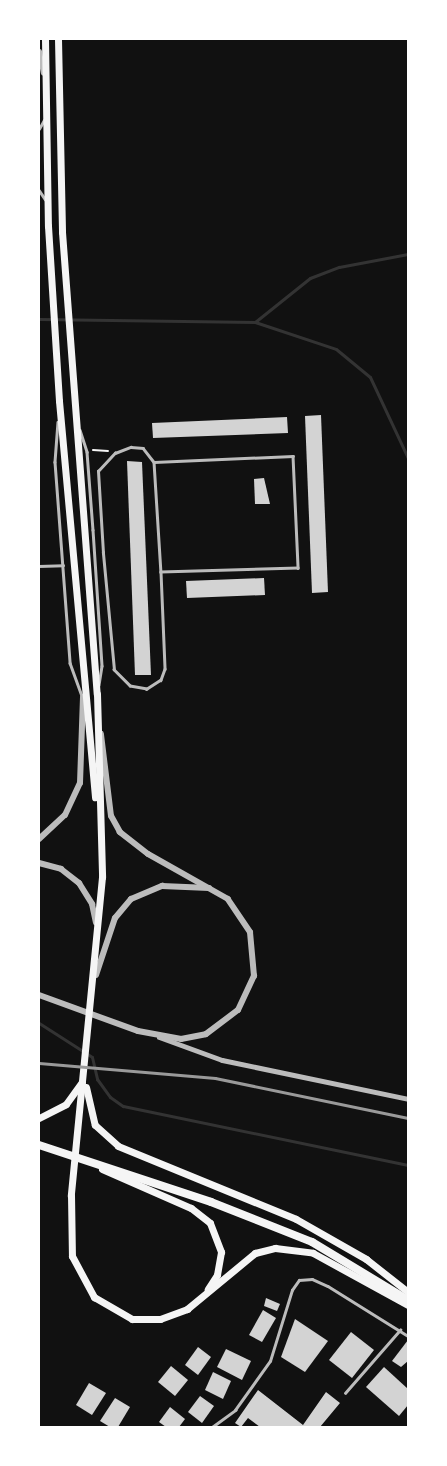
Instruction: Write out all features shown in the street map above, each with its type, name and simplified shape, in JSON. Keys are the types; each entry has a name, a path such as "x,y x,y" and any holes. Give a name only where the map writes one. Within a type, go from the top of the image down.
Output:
{"main road":[{"path":"45,39 47,202 59,401 83,697 100,832"},
{"path":"58,39 62,232 74,411 98,694 100,832 101,922 71,1195 72,1256 87,1290 104,1306 125,1317 151,1320 177,1314 201,1300 255,1253 288,1247 327,1259 408,1305"},
{"path":"39,1118 66,1104 84,1077"},
{"path":"84,1077 95,1125 118,1146 296,1219 366,1259 408,1292"},
{"path":"39,1145 64,1152 312,1242 408,1300"},
{"path":"64,1152 191,1208 210,1223 218,1236 221,1261 201,1300"}],"street":[{"path":"39,51 46,90"},
{"path":"98,694 111,816 120,832 148,854 228,899 245,920 254,947 254,976 238,1010 216,1028 182,1039 159,1037"},
{"path":"39,839 65,815 80,782 83,697"},
{"path":"39,863 71,875 92,904 96,975"},
{"path":"96,975 115,918 131,899 162,886 210,888"},
{"path":"39,995 222,1060 408,1098"}],"lane":[{"path":"39,129 46,116"},
{"path":"39,190 47,202"},
{"path":"59,401 55,462 70,663 83,697"},
{"path":"74,411 86,452 102,666 98,694"},
{"path":"131,446 143,448 154,462 161,572 164,669 155,685 138,689 121,678 112,663 98,470 115,452 131,446"},
{"path":"154,462 293,456 298,568 161,572"},
{"path":"94,554 103,553"},
{"path":"39,566 63,565"},
{"path":"212,1427 235,1410 270,1361 292,1290 300,1280 312,1279 328,1286 408,1336"},
{"path":"345,1393 400,1330"}],"path":[{"path":"93,450 115,452"}],"building":[{"path":"321,415 328,592 312,593 305,416"},
{"path":"287,417 288,433 153,438 152,423"},
{"path":"127,461 142,462 151,675 135,675"},
{"path":"264,478 270,504 255,504 254,479"},
{"path":"264,578 265,595 187,598 186,581"},
{"path":"266,1298 280,1304 277,1311 264,1306"},
{"path":"263,1310 276,1318 262,1342 249,1335"},
{"path":"295,1319 328,1341 305,1372 281,1357"},
{"path":"351,1332 374,1350 352,1378 329,1360"},
{"path":"408,1340 408,1361 401,1367 392,1361"},
{"path":"198,1347 211,1357 198,1375 185,1365"},
{"path":"226,1349 251,1361 242,1380 217,1367"},
{"path":"171,1366 188,1380 175,1396 158,1382"},
{"path":"384,1367 408,1389 408,1405 399,1416 366,1387"},
{"path":"213,1372 231,1381 223,1399 205,1390"},
{"path":"89,1383 106,1393 92,1415 76,1405"},
{"path":"258,1390 303,1425 326,1392 340,1403 320,1427 260,1427 248,1418 241,1427 235,1423"},
{"path":"200,1396 214,1406 202,1423 188,1412"},
{"path":"115,1398 130,1407 118,1427 110,1427 100,1421"},
{"path":"170,1407 185,1419 179,1427 166,1427 159,1422"}],"waterway":[{"path":"255,322 310,278 339,267 408,254"},
{"path":"39,319 255,322 336,349 370,377 408,458"},
{"path":"39,1023 92,1057 97,1079 110,1097 123,1106 408,1165"}],"railway":[{"path":"39,1063 215,1078 408,1118"}]}
